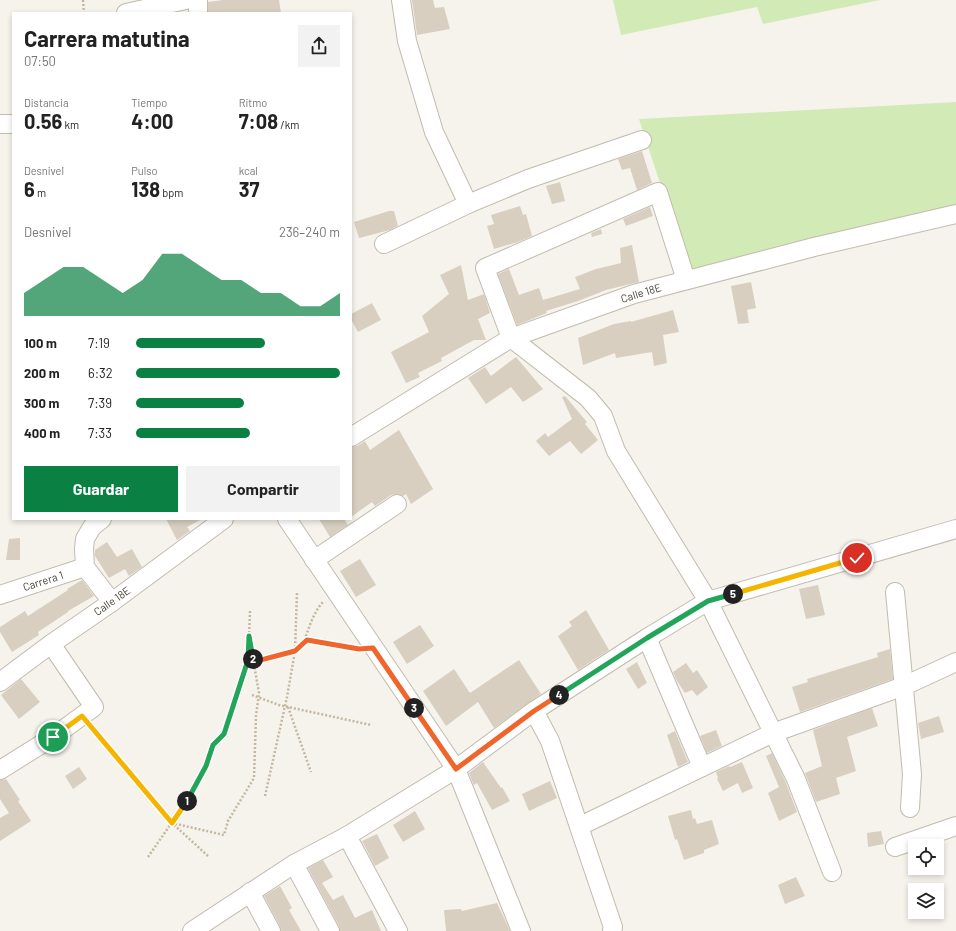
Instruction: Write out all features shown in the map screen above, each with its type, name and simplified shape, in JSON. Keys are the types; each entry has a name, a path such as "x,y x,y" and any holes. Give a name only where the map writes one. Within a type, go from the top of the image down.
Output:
{"street":[{"path":"131,12 186,0"},
{"path":"198,0 198,12"},
{"path":"401,0 407,41 434,132 468,204"},
{"path":"0,124 12,124"},
{"path":"384,244 468,204 528,179 642,140"},
{"path":"686,280 658,192 485,268 511,338 588,398 603,416 616,450 708,601 796,779 832,872"},
{"name":"Calle 18E","path":"352,436 511,338 634,294 814,247 956,214"},
{"path":"314,560 397,504"},
{"path":"101,520 92,527 85,539 85,567 112,602"},
{"name":"Calle 18E","path":"0,682 51,644 112,602 223,520"},
{"path":"288,520 456,769 521,931"},
{"path":"192,931 294,864 347,836 456,769 534,711 647,638 708,601 956,529"},
{"name":"Carrera 1","path":"0,595 85,567"},
{"path":"895,592 912,774 910,808"},
{"path":"647,638 702,767"},
{"path":"0,770 53,737 88,712 51,644"},
{"path":"580,826 773,733 904,686 956,662"},
{"path":"534,711 550,741 580,826 613,928 612,931"},
{"path":"895,847 956,826"},
{"path":"347,836 398,931"},
{"path":"294,864 330,931"},
{"path":"250,892 271,931"}],"path":[{"path":"82,0 84,12"},
{"path":"307,640 306,636 319,606 335,591"},
{"path":"265,796 287,697 295,651 297,594"},
{"path":"148,857 186,802 206,766 213,745 224,734 248,660 250,611"},
{"path":"172,823 224,835 228,821 254,778 259,693 249,636"},
{"path":"307,640 359,649 373,648"},
{"path":"253,662 295,651 307,640"},
{"path":"252,695 284,706 371,725"},
{"path":"288,707 311,772"},
{"path":"88,712 172,823 208,856"}],"green space":[{"path":"613,0 880,0 763,24 757,7 621,35"},
{"path":"956,102 956,209 690,274 639,119"}],"building":[{"path":"223,0 279,0 281,12 208,12 208,2"},
{"path":"412,0 433,0 435,8 444,7 450,29 417,35"},
{"path":"642,151 652,183 637,190 630,168 622,170 618,159"},
{"path":"560,182 565,201 552,204 546,186"},
{"path":"520,206 523,215 526,214 532,236 494,249 487,226 494,224 491,215"},
{"path":"650,207 653,216 626,226 623,219"},
{"path":"389,211 394,211 398,226 390,230 359,238 354,222"},
{"path":"601,229 602,234 592,237 591,233"},
{"path":"632,245 639,282 606,290 546,311 547,313 517,325 498,274 509,269 519,295 539,288 543,300 580,289 575,277 596,269 621,263 620,248"},
{"path":"461,265 468,300 484,294 490,313 478,319 486,340 474,340 441,358 442,361 418,373 420,377 406,383 391,352 429,332 422,316 449,294 440,275"},
{"path":"751,282 756,308 747,310 749,323 738,324 731,286"},
{"path":"372,303 381,320 358,332 352,321 352,313"},
{"path":"673,310 679,332 663,335 667,363 654,366 652,352 616,358 615,353 583,365 578,338 614,324 631,322"},
{"path":"516,357 543,389 523,402 511,387 486,404 468,378 485,367 491,376"},
{"path":"565,396 587,422 585,424 598,440 581,454 570,441 549,456 536,441 545,433 548,437 572,419 562,397"},
{"path":"399,430 433,489 411,504 406,494 403,496 397,494 391,495 375,506 372,502 352,516 352,447 357,446 365,441 370,450"},
{"path":"167,520 200,520 187,527 190,531 177,540"},
{"path":"320,520 345,520 348,525 330,537"},
{"path":"20,538 20,560 6,560 9,539"},
{"path":"107,542 117,557 132,549 142,567 129,576 125,569 109,578 95,556 95,550"},
{"path":"360,559 376,585 356,597 340,571"},
{"path":"82,580 94,596 68,611 38,632 39,635 12,652 0,632 0,627 25,611 28,616"},
{"path":"818,585 825,615 806,619 799,589"},
{"path":"586,610 609,650 578,670 558,636 572,626 569,622"},
{"path":"420,625 434,646 407,664 393,642"},
{"path":"890,649 893,679 800,712 792,687 808,682 807,679 878,657 877,653"},
{"path":"519,660 541,694 494,728 478,702 446,726 423,691 454,669 470,693"},
{"path":"637,662 647,683 638,689 626,669"},
{"path":"686,663 693,673 697,670 708,687 697,696 692,690 685,693 673,672"},
{"path":"21,679 40,702 19,719 1,695"},
{"path":"872,708 878,726 847,737 856,771 836,778 840,794 816,802 805,773 822,766 813,730"},
{"path":"939,716 944,732 921,739 918,723"},
{"path":"716,730 722,746 707,753 700,736"},
{"path":"675,731 688,762 678,767 667,735"},
{"path":"772,753 797,812 779,821 768,793 779,787 766,756"},
{"path":"483,762 501,788 502,787 510,801 492,810 477,783 474,785 469,773"},
{"path":"742,762 753,788 742,793 738,783 723,791 717,779 716,772"},
{"path":"79,767 87,779 73,789 65,776"},
{"path":"6,779 20,800 18,801 31,821 0,841 0,818 9,813 0,799 0,780"},
{"path":"550,781 557,798 529,811 522,794"},
{"path":"691,810 693,819 695,818 697,824 712,820 719,844 704,850 704,853 684,860 677,839 675,840 668,816"},
{"path":"415,811 425,829 403,842 393,825"},
{"path":"881,831 884,844 868,847 867,833"},
{"path":"377,834 389,858 375,866 362,841"},
{"path":"323,860 333,877 322,883 333,900 343,895 355,918 372,910 381,931 340,931 339,926 308,868"},
{"path":"796,877 805,896 785,904 778,885"},
{"path":"280,886 292,908 289,910 301,931 281,931 280,926 264,896"},
{"path":"497,903 510,931 446,931 444,910 461,909 462,911"}],"route":[{"path":"53,737 82,716 172,823 186,802 206,766 213,745 224,734 248,660 249,636 253,662 295,651 307,640 359,649 373,648 456,769 534,711 647,638 708,601 857,558"}]}
